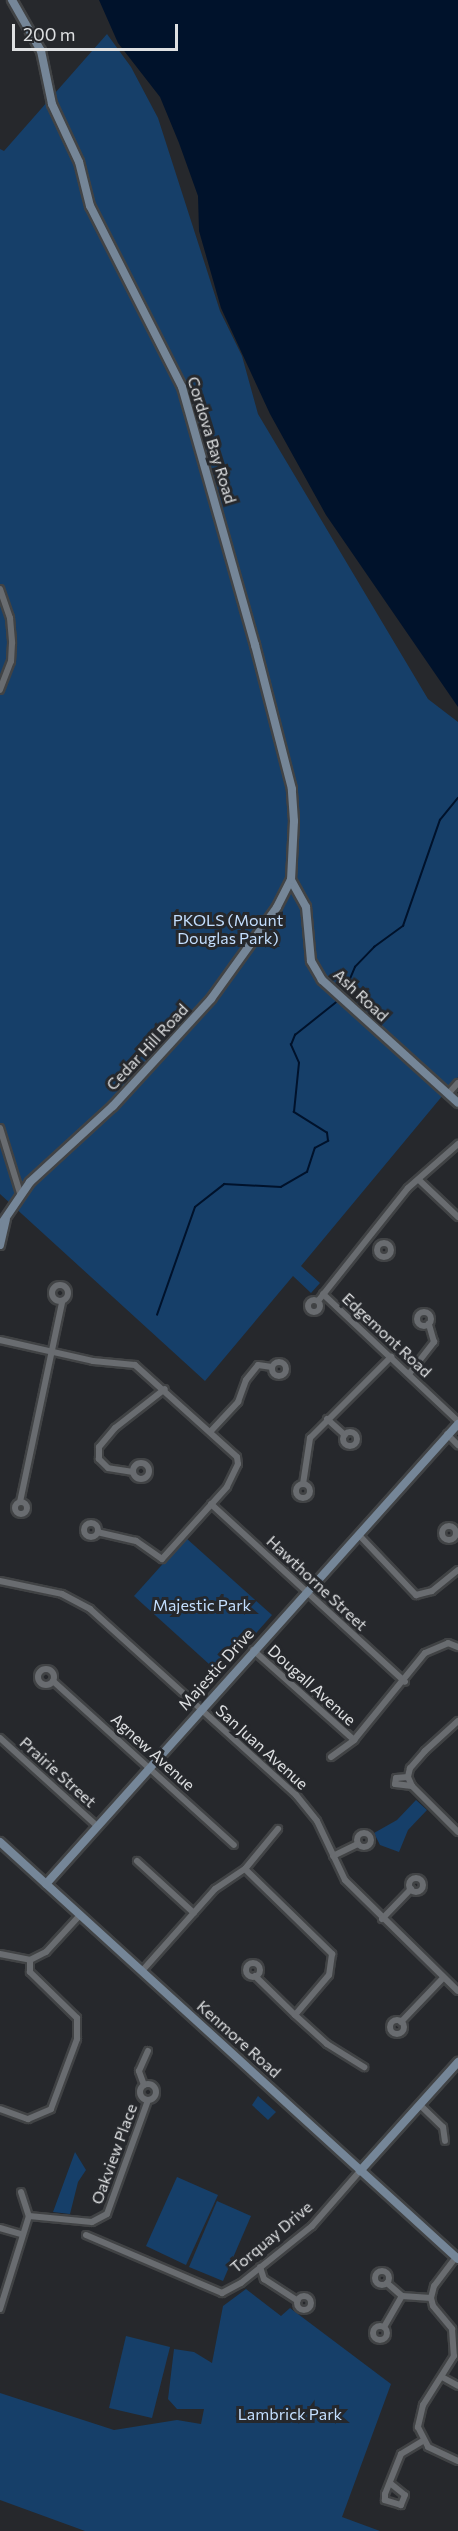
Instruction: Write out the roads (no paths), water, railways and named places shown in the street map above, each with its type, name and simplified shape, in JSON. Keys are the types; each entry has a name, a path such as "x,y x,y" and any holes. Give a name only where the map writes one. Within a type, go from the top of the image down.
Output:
{"main road":[{"name":"Cordova Bay Road","path":"12,0 41,51 52,104 79,162 90,206 182,387 292,789 291,880"},
{"name":"Ash Road","path":"291,880 306,908 311,961 322,980 458,1103"},
{"name":"Cedar Hill Road","path":"0,1226 20,1193 113,1106 212,999 278,908 291,880"},
{"path":"0,1242 6,1216"},
{"name":"Majestic Drive","path":"46,1884 458,1422"},
{"name":"Kenmore Road","path":"0,1842 457,2258"},
{"name":"Torquay Drive","path":"360,2171 457,2066"}],"street":[{"path":"0,589 10,618 12,643 11,661 0,690"},
{"path":"448,1094 458,1083"},
{"path":"0,1128 20,1193"},
{"name":"Edgemont Road","path":"458,1144 419,1180 368,1236 323,1294 458,1422"},
{"path":"419,1180 458,1217"},
{"path":"368,1236 379,1245"},
{"path":"318,1301 323,1294"},
{"path":"20,1502 18,1494 62,1302"},
{"path":"409,1374 434,1342 429,1324"},
{"path":"0,1340 93,1361 129,1362 165,1389 237,1456 238,1464 227,1487 162,1559 136,1540 98,1532"},
{"path":"303,1484 310,1438 391,1357"},
{"path":"211,1431 238,1402 246,1380 258,1365 272,1366"},
{"path":"133,1472 108,1468 99,1459 99,1447 115,1428 165,1389"},
{"path":"327,1419 345,1435"},
{"path":"447,1434 458,1445"},
{"name":"Hawthorne Street","path":"211,1503 405,1682"},
{"path":"359,1535 416,1595 432,1591 458,1570"},
{"name":"San Juan Avenue","path":"0,1581 62,1594 83,1604 308,1807 345,1880 382,1919 458,1991"},
{"path":"331,1757 354,1740 405,1682 425,1653 448,1643 458,1647"},
{"name":"Dougall Avenue","path":"253,1650 354,1740"},
{"name":"Agnew Avenue","path":"53,1681 234,1845"},
{"path":"458,1721 425,1750 410,1768 408,1777 412,1786 458,1832"},
{"name":"Prairie Street","path":"0,1739 97,1826"},
{"path":"408,1777 396,1778 395,1784 412,1786"},
{"path":"142,1971 215,1889 245,1869 278,1829"},
{"path":"333,1856 358,1844"},
{"path":"137,1861 194,1913"},
{"path":"245,1869 332,1954 328,1975 295,2015"},
{"path":"382,1919 411,1889"},
{"path":"0,1954 30,1960 46,1952 80,1915"},
{"path":"0,2109 28,2119 51,2109 78,2039 77,2018 36,1979 28,1968 30,1960"},
{"path":"255,1976 327,2044 364,2067"},
{"path":"401,2022 443,1978"},
{"path":"144,2085 139,2071 148,2051"},
{"name":"Oakview Place","path":"29,2216 92,2222 108,2214 148,2100 155,2097 156,2090 152,2084 144,2085 141,2094 148,2100"},
{"path":"420,2105 443,2127 445,2141"},
{"name":"Torquay Drive","path":"86,2235 217,2293 234,2288 312,2226 360,2171"},
{"path":"0,2309 3,2289 29,2216 21,2192"},
{"path":"0,2228 21,2234"},
{"path":"457,2258 434,2286 431,2298 433,2306 450,2324 455,2339 454,2356 419,2416 423,2441 436,2452 458,2461"},
{"path":"260,2267 264,2279 298,2301"},
{"path":"387,2283 402,2296 431,2298"},
{"path":"384,2327 402,2296"},
{"path":"442,2377 458,2386"},
{"path":"390,2483 401,2454 423,2441"}],"waterway":[{"path":"344,993 355,967 374,947 403,926 440,820 458,798"},
{"path":"157,1315 195,1207 224,1184 281,1187 307,1172 315,1148 328,1141 327,1133 294,1112 299,1063 291,1045 295,1035 339,1000"}],"park label":[{"name":"PKOLS (Mount Douglas Park)","path":"228,929"},
{"name":"Majestic Park","path":"202,1605"},
{"name":"Lambrick Park","path":"290,2414"}]}
